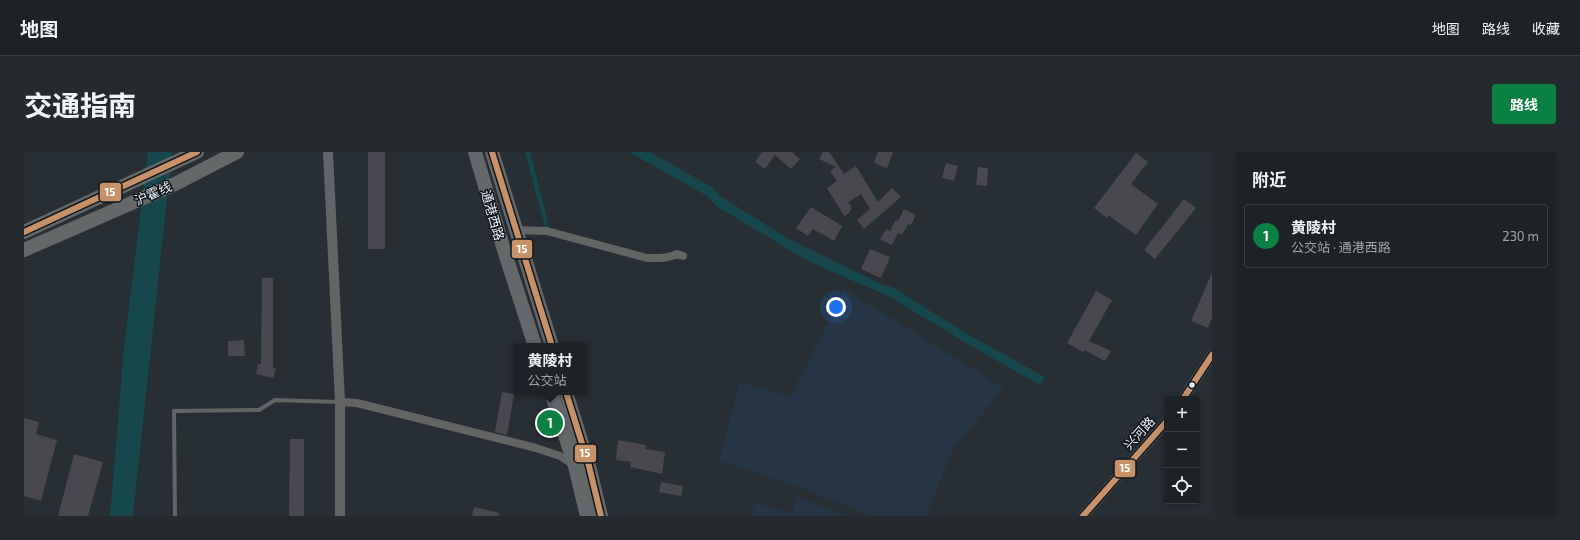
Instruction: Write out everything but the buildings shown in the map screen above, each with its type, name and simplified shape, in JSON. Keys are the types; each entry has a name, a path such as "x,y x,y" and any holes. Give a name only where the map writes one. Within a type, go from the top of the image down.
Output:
{"highway":[{"name":"沪霍线","path":"24,232 196,152"},
{"name":"沪霍线","path":"24,250 175,184 237,152"},
{"name":"通港西路","path":"475,152 504,250 534,343"},
{"name":"通港西路","path":"492,152 551,343"},
{"path":"551,395 575,466 587,516"},
{"path":"567,395 589,466 602,516"}],"street":[{"path":"328,152 340,402 340,516"},
{"path":"515,230 547,231 647,258 660,258 677,254 683,256"},
{"path":"1185,396 1212,355"},
{"path":"340,402 357,403 536,448 560,456 575,466"},
{"name":"兴河路","path":"1083,516 1164,424"}],"lane":[{"path":"175,516 174,411 259,410 275,400 340,402"}],"shaded area":[{"path":"148,152 172,152 133,516 110,516 124,347"},
{"path":"525,152 530,152 548,227 545,227"},
{"path":"629,152 650,152 712,187 722,197 787,238 881,284 894,288 964,332 1045,377 1040,385 971,346 890,297 808,261 716,206 707,196"},
{"path":"845,289 1004,388 953,449 926,516 871,516 799,487 719,461 740,381 790,397"},
{"path":"798,497 848,516 750,516 755,502 791,514"}],"transit line":[{"name":"15","path":"24,232 197,152"},
{"name":"15","path":"492,152 551,343"},
{"name":"15","path":"1185,396 1212,355"},
{"name":"15","path":"567,395 589,466 601,516"},
{"name":"15","path":"1083,516 1164,424"}],"place":[{"name":"黄陵村","path":"550,423"}]}
